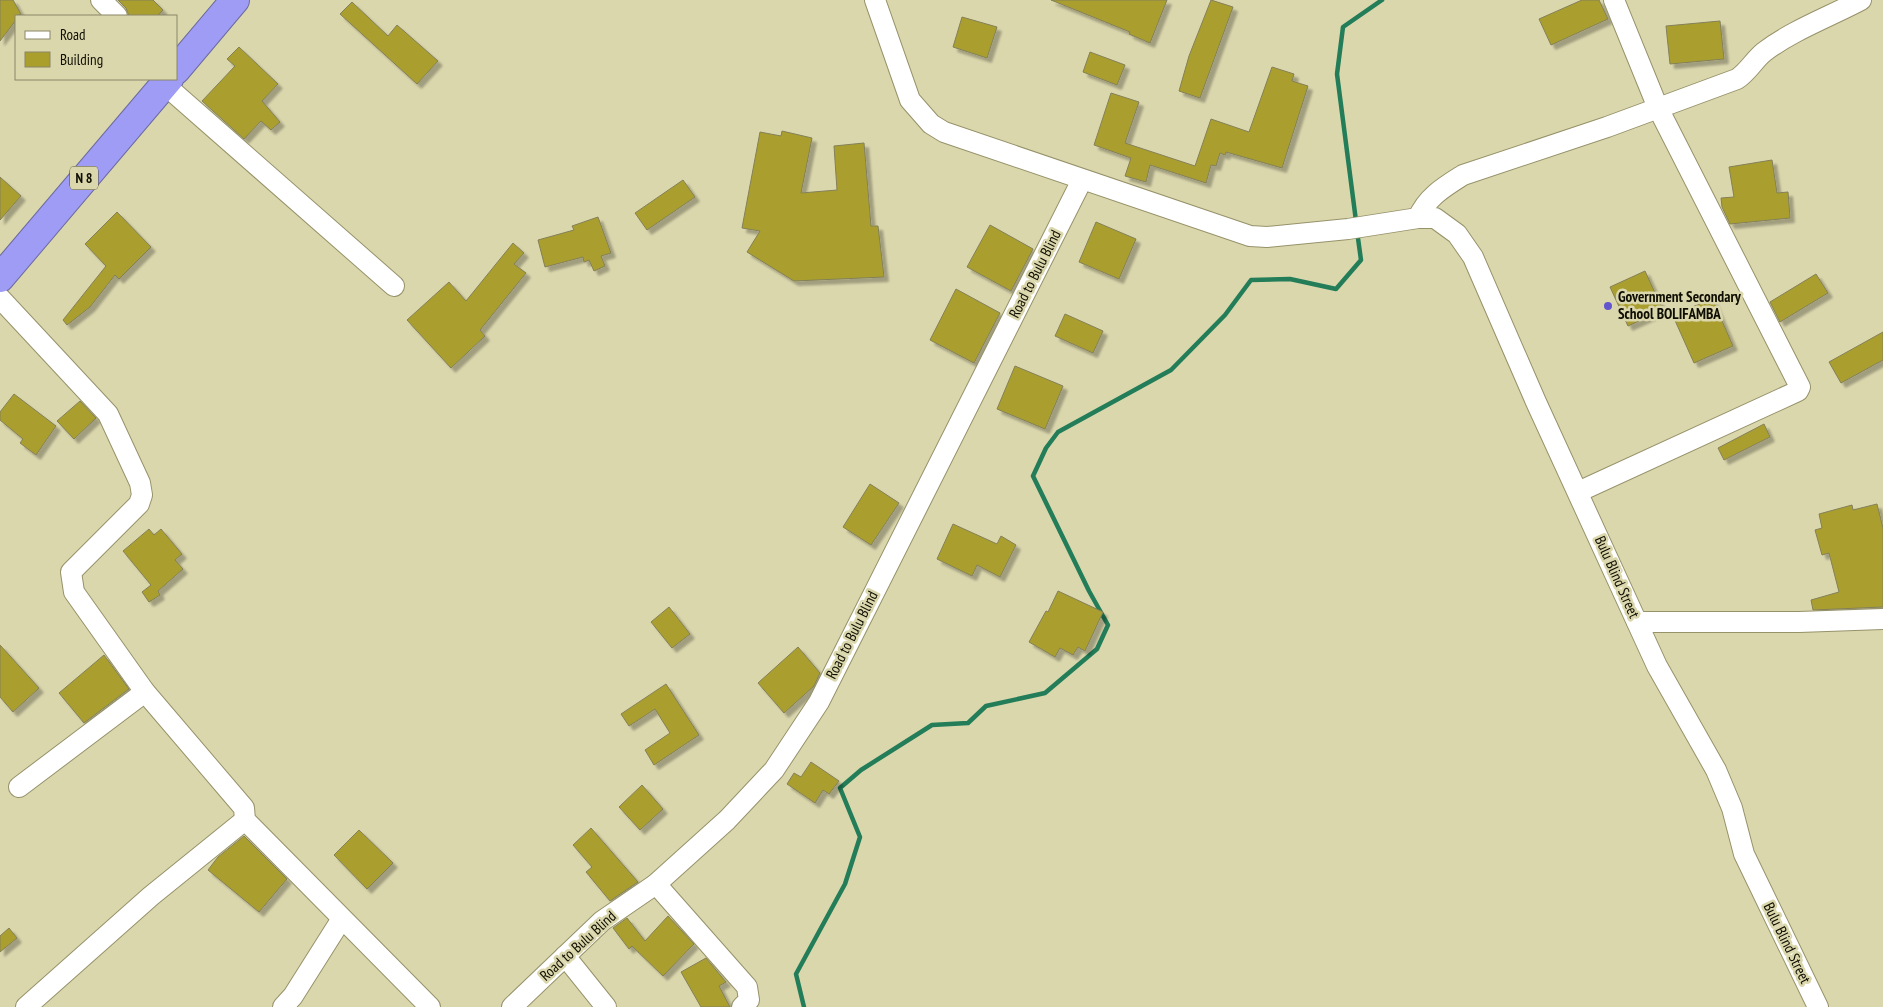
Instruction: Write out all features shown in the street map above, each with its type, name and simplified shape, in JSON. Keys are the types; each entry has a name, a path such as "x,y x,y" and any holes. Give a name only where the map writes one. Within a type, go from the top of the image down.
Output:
{"highway":[{"name":"N 8","path":"178,68 235,0"},
{"name":"N 8","path":"0,278 168,80"}],"street":[{"path":"101,0 116,15"},
{"name":"Bulu Blind Street","path":"875,0 910,100 931,124 944,132 1032,160 1082,180 1250,236 1267,237 1357,228 1418,218 1435,218 1457,234 1473,256 1536,402 1657,666 1716,770 1732,808 1744,854 1818,1007"},
{"path":"1578,492 1798,391 1800,387 1658,108 1614,0"},
{"path":"1418,218 1428,200 1441,188 1463,175 1737,79 1770,48 1861,0"},
{"path":"172,80 394,286"},
{"name":"Road to Bulu Blind","path":"512,1007 602,921 656,884 727,820 769,777 798,736 828,684 1082,180"},
{"path":"0,298 108,414 140,483 142,495 139,504 70,572 74,592 144,692 244,808 245,820 341,920 430,1007"},
{"path":"1637,622 1799,622 1883,618"},
{"path":"19,787 144,692"},
{"path":"26,1007 151,896 245,820"},
{"path":"656,884 747,987 749,1000 742,1007"},
{"path":"282,1007 293,996 341,920"},
{"path":"565,956 606,1007"}],"building":[{"path":"0,0 13,0 21,14 15,15 15,21 0,41"},
{"path":"118,0 153,0 163,10 158,15 129,15 126,8"},
{"path":"1051,0 1167,0 1150,43 1129,34 1130,32"},
{"path":"1211,0 1233,7 1200,98 1179,91 1189,56"},
{"path":"1582,0 1599,0 1608,19 1551,45 1539,19"},
{"path":"352,2 388,36 397,25 438,61 417,84 340,14"},
{"path":"962,17 997,27 987,58 953,47"},
{"path":"1720,21 1724,59 1670,64 1666,26"},
{"path":"239,47 278,84 262,101 280,122 271,130 261,121 244,139 202,101 235,66 227,59"},
{"path":"1090,52 1125,65 1117,85 1083,72"},
{"path":"1272,67 1294,74 1292,81 1308,86 1282,168 1226,152 1225,155 1220,153 1216,166 1211,165 1206,183 1150,165 1146,182 1125,176 1131,158 1094,145 1111,93 1139,102 1125,143 1195,166 1211,119 1249,132"},
{"path":"782,131 812,138 801,193 837,190 834,146 864,143 871,226 878,226 884,277 794,281 747,252 760,231 742,228 760,132 781,136"},
{"path":"1772,160 1777,193 1788,192 1790,218 1730,224 1722,207 1721,198 1734,197 1729,167"},
{"path":"0,177 21,196 0,220"},
{"path":"683,180 695,197 647,230 635,213"},
{"path":"117,212 151,247 119,279 115,275 90,307 67,325 63,320 106,266 85,244"},
{"path":"598,217 611,253 601,256 605,266 594,271 589,260 584,262 583,257 545,267 538,240 574,230 572,226"},
{"path":"1096,222 1136,239 1119,279 1079,262"},
{"path":"990,225 1033,249 1011,291 967,267"},
{"path":"513,243 524,253 514,264 526,273 480,330 485,336 451,368 407,320 449,282 466,301"},
{"path":"1645,271 1663,310 1628,326 1610,287"},
{"path":"1816,274 1828,293 1780,322 1770,302"},
{"path":"956,289 1000,313 974,363 930,340"},
{"path":"1712,298 1733,346 1694,363 1673,316"},
{"path":"1065,314 1103,331 1093,353 1055,336"},
{"path":"1883,332 1883,360 1841,383 1829,362"},
{"path":"1015,366 1063,386 1045,429 997,409"},
{"path":"14,394 56,426 36,455 20,443 23,439 0,420 0,412"},
{"path":"80,401 96,418 74,439 57,421"},
{"path":"1764,424 1770,437 1724,460 1718,448"},
{"path":"870,484 899,503 871,545 843,527"},
{"path":"1877,504 1883,528 1883,607 1813,610 1811,600 1839,592 1829,553 1822,555 1815,530 1822,528 1819,514 1852,505 1853,510"},
{"path":"953,524 997,544 1001,536 1016,545 1000,577 977,565 972,576 937,559"},
{"path":"149,529 154,535 161,529 182,554 175,560 183,569 158,591 160,595 149,602 142,592 151,585 123,551"},
{"path":"1058,591 1103,612 1085,651 1078,647 1073,655 1060,648 1055,657 1029,642 1046,611 1048,612"},
{"path":"669,607 690,634 672,648 651,622"},
{"path":"0,645 39,688 13,712 0,697"},
{"path":"798,647 820,673 814,686 784,713 758,683"},
{"path":"104,655 129,689 84,723 59,693"},
{"path":"666,684 699,735 654,765 645,750 670,733 655,709 629,726 621,714"},
{"path":"811,762 839,781 829,794 823,790 815,803 787,784 794,773 801,777"},
{"path":"642,785 663,809 640,830 619,807"},
{"path":"591,828 638,882 610,901 586,872 592,867 573,845"},
{"path":"359,830 393,863 367,889 334,855"},
{"path":"244,836 287,879 259,912 208,870 218,857"},
{"path":"668,916 694,944 663,976 632,946 629,949 613,928 627,918 645,941"},
{"path":"9,928 17,938 0,952 0,936"},
{"path":"706,958 726,982 719,986 730,1007 701,1007 681,972"}],"waterway":[{"path":"1356,221 1337,74 1343,27 1382,0"},
{"path":"804,1007 796,974 845,884 860,837 840,788 861,770 932,725 968,723 986,706 1045,693 1097,649 1108,625 1089,591 1033,476 1046,448 1058,432 1171,370 1225,315 1251,280 1290,279 1336,289 1361,260 1357,231"}],"place":[{"name":"Government Secondary School BOLIFAMBA","path":"1608,306"}]}
